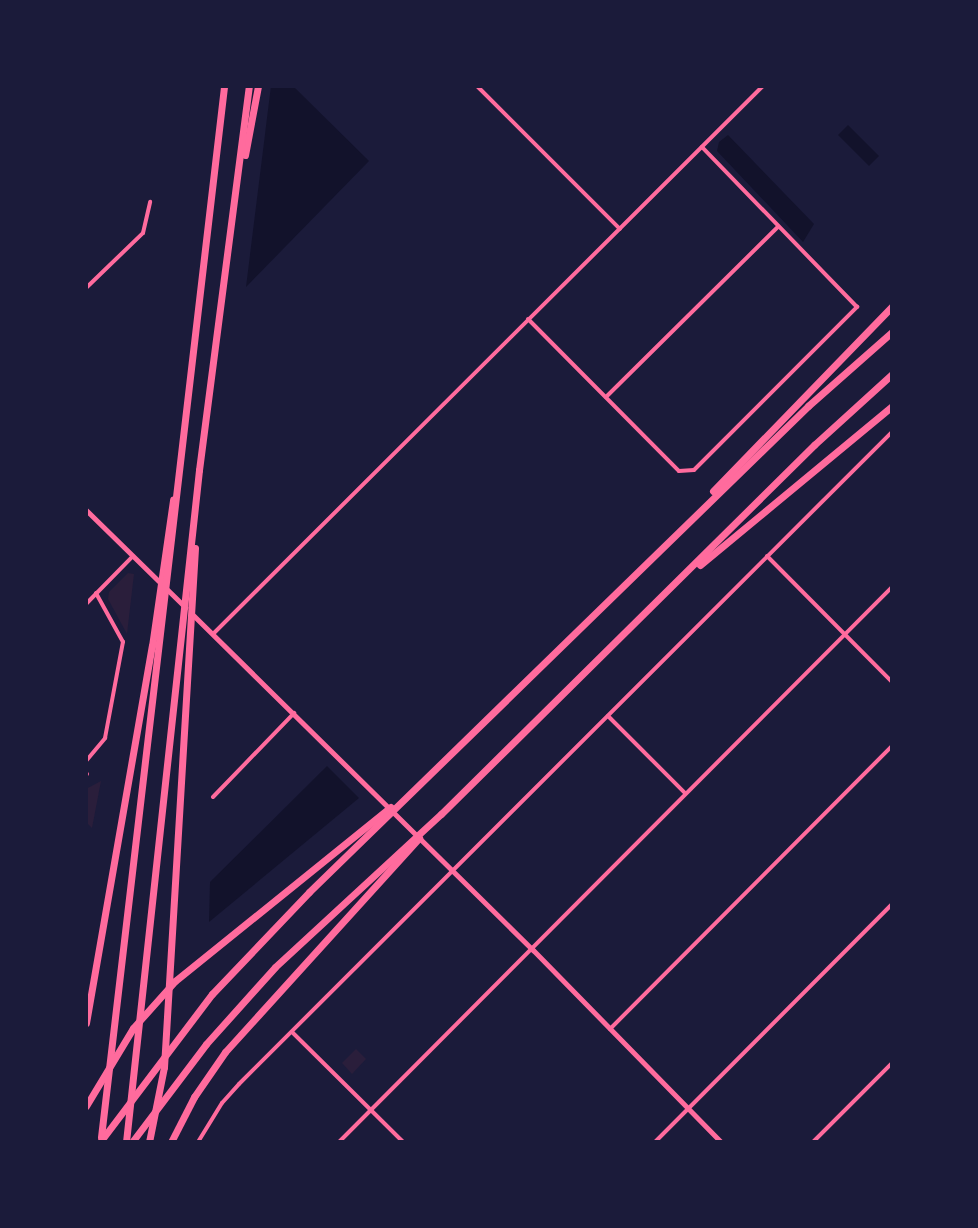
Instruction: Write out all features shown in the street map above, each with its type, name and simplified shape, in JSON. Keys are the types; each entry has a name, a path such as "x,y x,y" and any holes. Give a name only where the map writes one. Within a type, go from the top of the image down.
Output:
{"highway":[{"path":"100,1142 224,86"},
{"path":"129,1142 199,470 249,86"},
{"path":"234,216 258,86"},
{"path":"674,535 892,306"},
{"path":"86,1106 116,1052 142,1017 215,947 416,789 808,406 892,332"},
{"path":"129,1142 206,1044 275,967 441,814 814,445 892,374"},
{"path":"662,598 892,406"},
{"path":"86,1023 152,646 168,521 181,467"},
{"path":"149,1141 164,1067 199,470"},
{"path":"100,1142 212,994 366,831"},
{"path":"171,1142 194,1097 225,1052 395,858"}],"street":[{"path":"477,86 620,229"},
{"path":"212,634 763,86"},
{"path":"528,319 679,471 694,470 857,307 702,147"},
{"path":"86,287 143,233 150,202"},
{"path":"606,397 778,227"},
{"path":"198,1142 222,1103 892,432"},
{"path":"86,510 454,871 721,1142"},
{"path":"86,604 133,556"},
{"path":"767,556 892,682"},
{"path":"339,1142 892,587"},
{"path":"86,761 105,738 123,642 96,593"},
{"path":"213,797 294,713"},
{"path":"608,716 685,793"},
{"path":"610,1029 892,746"},
{"path":"655,1142 892,904"},
{"path":"292,1032 403,1142"},
{"path":"813,1142 892,1063"}],"shaded area":[{"path":"271,86 293,86 369,161 246,287"},
{"path":"848,125 879,156 869,166 838,135"},
{"path":"728,135 814,224 803,242 717,151 719,142"},
{"path":"128,573 134,574 127,634 108,599 109,592"},
{"path":"327,766 359,798 209,922 210,882"},
{"path":"101,781 92,828 86,822 86,789"},
{"path":"356,1049 366,1059 352,1074 342,1063"}]}
